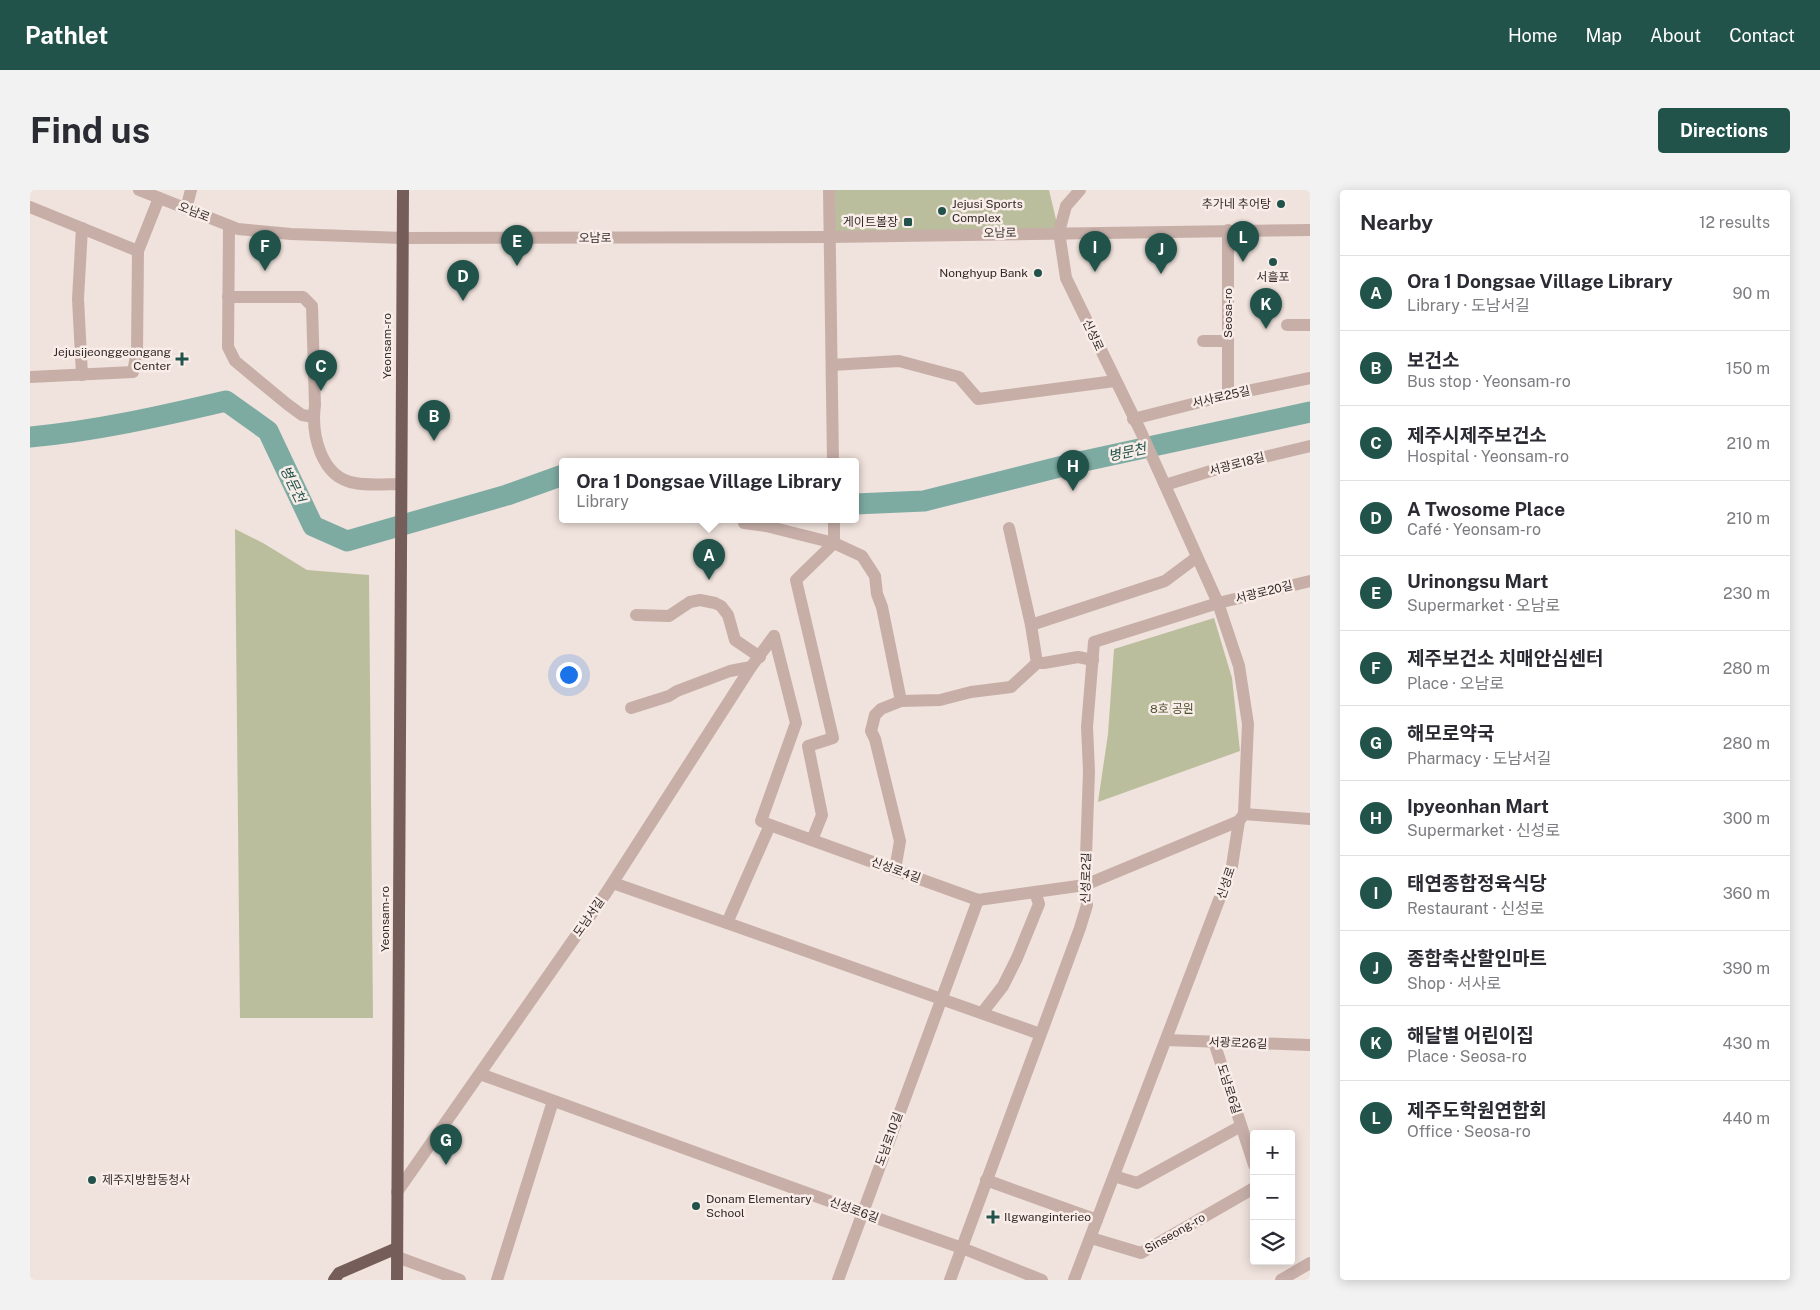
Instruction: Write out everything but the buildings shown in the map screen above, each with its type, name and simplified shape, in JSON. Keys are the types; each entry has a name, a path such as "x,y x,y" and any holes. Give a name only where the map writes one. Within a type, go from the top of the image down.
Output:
{"main road":[{"name":"Yeonsam-ro","path":"397,1280 402,190"},
{"path":"334,1280 339,1273 397,1253"}],"street":[{"name":"오남로","path":"139,190 238,229 291,234 403,238 830,237 1060,232 1310,230"},
{"path":"186,209 191,190"},
{"path":"829,190 833,458"},
{"path":"1060,232 1066,206 1080,190"},
{"path":"30,377 133,372 137,350 138,251 159,198"},
{"path":"30,208 138,251"},
{"path":"229,226 228,347 235,361 302,415 314,417"},
{"path":"82,228 78,299 82,375"},
{"name":"Seosa-ro","path":"1228,230 1228,395"},
{"name":"신성로","path":"1060,232 1066,278 1133,419 1141,432 1218,603 1239,666 1248,724 1241,817 1232,866 1074,1280"},
{"path":"228,297 303,297 312,306 314,417 317,440 325,464 337,476 354,483 401,484"},
{"path":"1288,325 1310,325"},
{"path":"1204,341 1228,341"},
{"path":"832,365 899,361 959,377 978,399 1115,381"},
{"name":"서사로25길","path":"1133,419 1228,395 1310,378"},
{"name":"서광로18길","path":"1163,481 1310,446"},
{"path":"744,523 766,526 834,542 862,556 875,576 876,594 882,607 901,701"},
{"path":"812,840 822,815 808,746 833,738 796,580 834,542 834,523"},
{"path":"1009,528 1031,625 1037,663"},
{"path":"1031,625 1165,581 1197,558"},
{"name":"서광로20길","path":"1218,603 1310,581"},
{"path":"636,615 669,616 690,602 700,600 715,603 721,606 728,615 735,640 760,657"},
{"name":"신성로2길","path":"950,1280 1080,928 1086,905 1089,771 1087,728 1094,642 1218,603"},
{"name":"도남서길","path":"397,1192 613,883 751,667 774,636 796,723 760,821 770,825"},
{"path":"895,870 900,841 875,739 871,731 875,715 881,709 901,701 940,700 971,692 1011,686 1037,663 1078,656 1093,660"},
{"path":"631,708 670,696 677,691 730,670 751,667"},
{"path":"1241,817 1310,818"},
{"name":"신성로4길","path":"770,825 978,900 1085,885 1241,817"},
{"path":"727,923 770,825"},
{"path":"613,883 1040,1034"},
{"path":"982,1013 1004,986 1017,958 1038,904 1035,892"},
{"name":"도남로10길","path":"838,1280 978,900"},
{"name":"서광로26길","path":"1166,1040 1310,1045"},
{"name":"도남로6길","path":"1214,1042 1250,1154"},
{"name":"신성로6길","path":"480,1074 962,1248 1042,1280"},
{"path":"497,1280 553,1101"},
{"path":"1114,1176 1137,1183 1241,1126"},
{"path":"986,1180 1097,1220"},
{"name":"Sinseong-ro","path":"1090,1238 1141,1253 1250,1190"},
{"path":"397,1253 460,1280"},
{"path":"1287,1265 1289,1278 1310,1263"}],"green space":[{"name":"Jejusi Sports Complex","path":"830,190 1049,190 1059,232 830,237"},
{"path":"235,529 263,543 307,570 369,575 373,1018 240,1018"},
{"name":"8호 공원","path":"1214,618 1232,678 1240,751 1098,802 1108,734 1114,649"}],"waterway":[{"name":"병문천","path":"30,437 104,427 226,401 268,431 313,526 347,541 507,495 559,476"},
{"name":"병문천","path":"859,504 924,501 1075,463 1310,412"}],"place":[{"name":"추가네 추어탕","path":"1281,204"},
{"name":"Jejusi Sports Complex","path":"942,211"},
{"name":"게이트볼장","path":"908,222"},
{"name":"제주도학원연합회","path":"1243,262"},
{"name":"서흘포","path":"1273,262"},
{"name":"Urinongsu Mart","path":"517,266"},
{"name":"제주보건소 치매안심센터","path":"265,271"},
{"name":"태연종합정육식당","path":"1095,272"},
{"name":"Nonghyup Bank","path":"1038,273"},
{"name":"종합축산할인마트","path":"1161,274"},
{"name":"A Twosome Place","path":"463,301"},
{"name":"해달별 어린이집","path":"1266,329"},
{"name":"Jejusijeonggeongang Center","path":"182,359"},
{"name":"제주시제주보건소","path":"321,391"},
{"name":"보건소","path":"434,441"},
{"name":"Ipyeonhan Mart","path":"1073,491"},
{"name":"Ora 1 Dongsae Village Library","path":"709,580"},
{"name":"해모로약국","path":"446,1165"},
{"name":"제주지방합동청사","path":"92,1180"},
{"name":"Donam Elementary School","path":"696,1206"},
{"name":"Ilgwanginterieo","path":"993,1217"}]}
